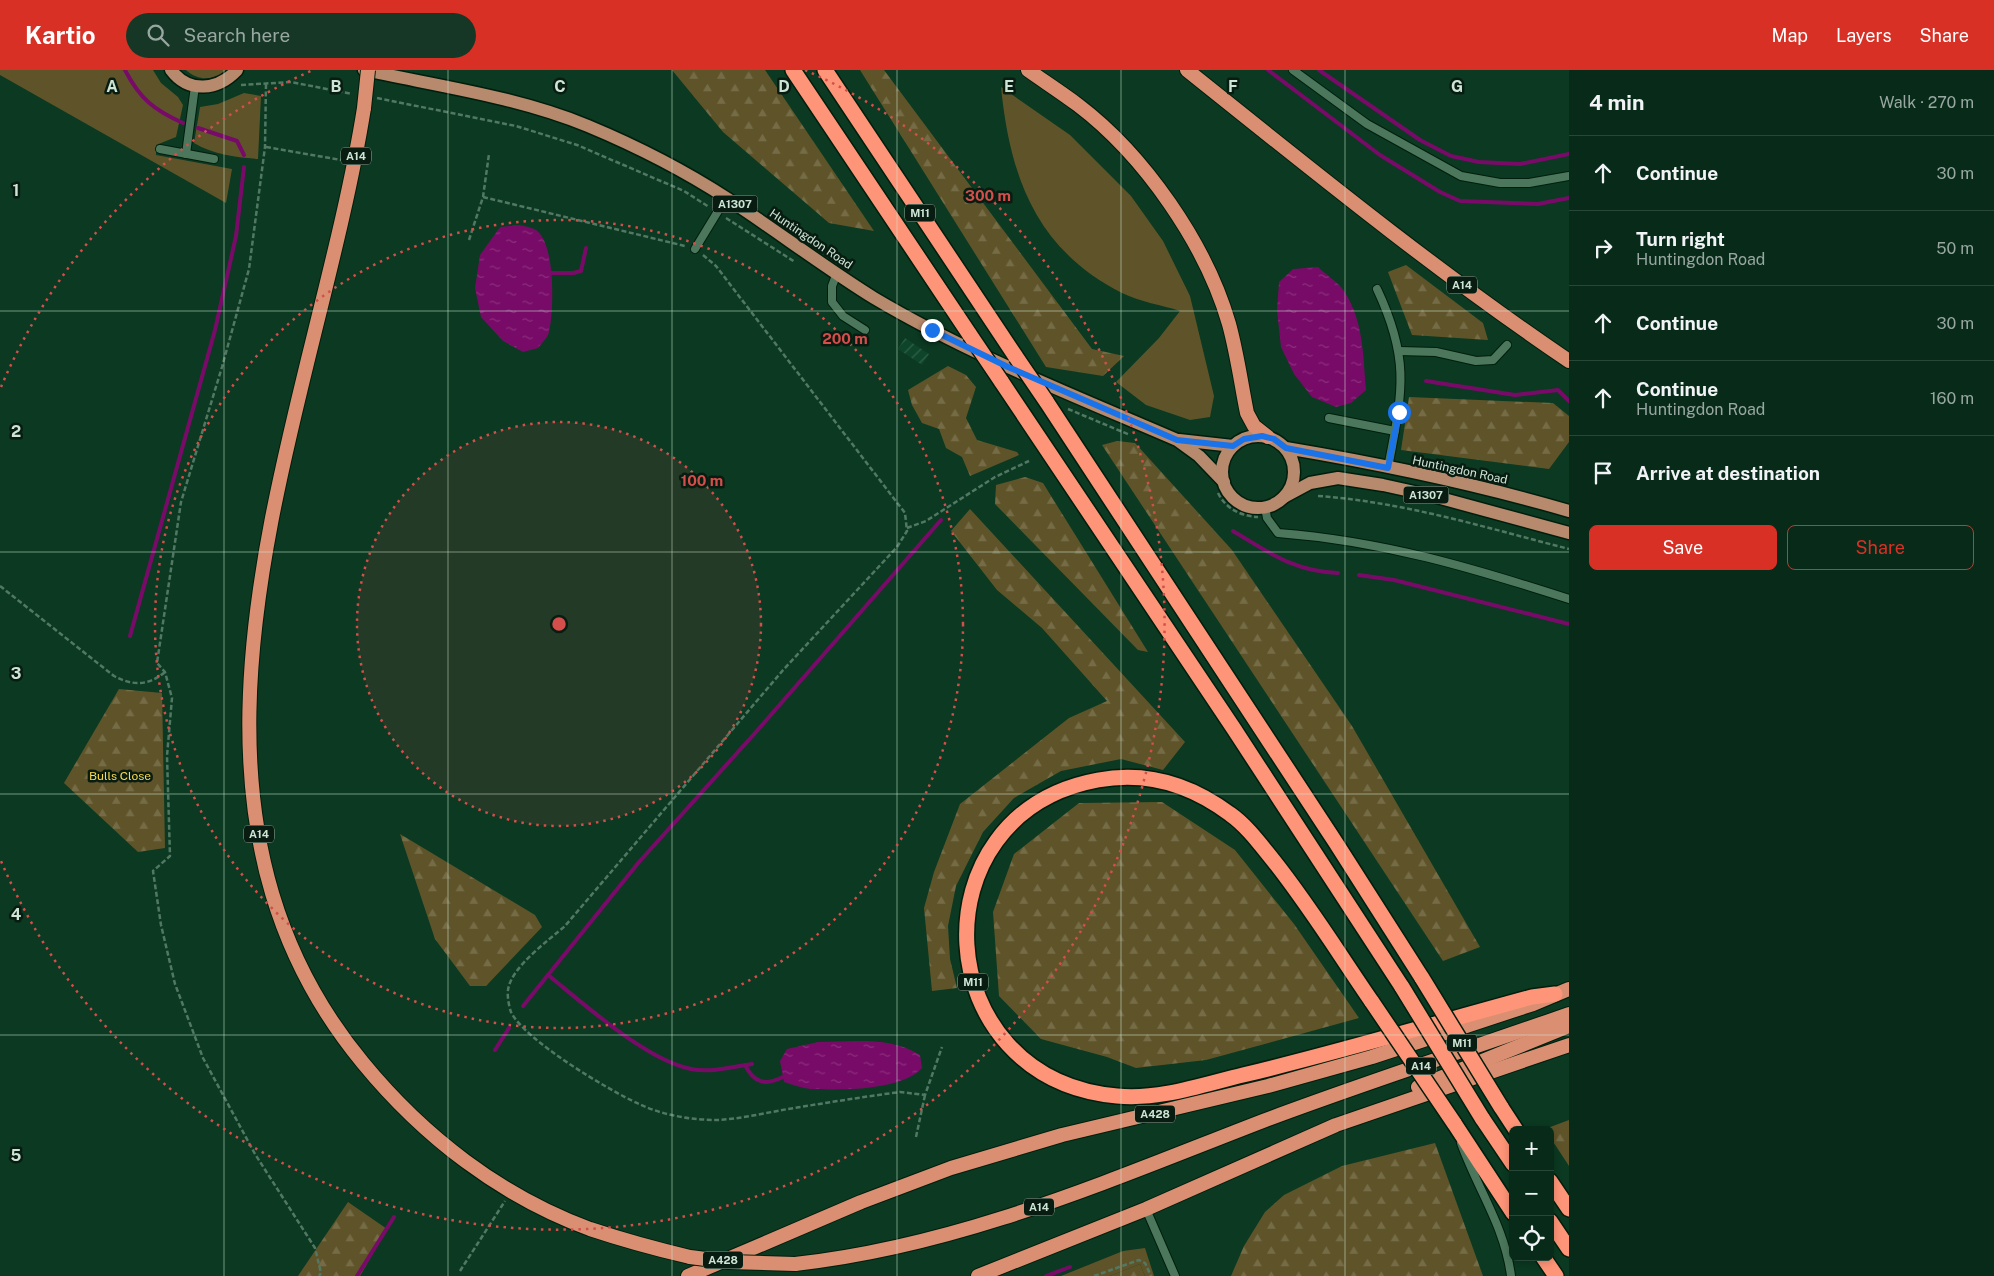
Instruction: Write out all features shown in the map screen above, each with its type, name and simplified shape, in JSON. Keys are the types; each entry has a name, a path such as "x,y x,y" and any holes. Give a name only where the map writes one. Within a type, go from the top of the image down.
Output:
{"highway":[{"name":"A14","path":"366,70 366,102 355,163 338,242 287,443 270,523 256,620 251,685 248,739 252,802 264,865 280,918 302,968 328,1015 350,1048 387,1093 427,1132 470,1166 512,1192 586,1227 629,1242 690,1257 729,1262 795,1264 866,1256 1027,1212 1274,1117 1569,1014"},
{"name":"M11","path":"793,70 1229,721 1402,987 1482,1118 1509,1158"},
{"name":"M11","path":"825,70 1046,401 1336,843 1514,1126"},
{"path":"1028,70 1080,106 1121,144 1153,179 1203,260 1228,322 1247,413 1254,426 1268,437"},
{"name":"A14","path":"1187,70 1358,206 1483,302 1569,361"},
{"name":"M11","path":"1509,1207 1454,1123 1372,1002 1293,885 1252,834 1232,815 1214,804 1168,782 1151,778 1117,777 1066,788 1025,812 1001,836 976,878 968,908 967,955 979,1000 994,1028 1005,1043 1030,1066 1064,1083 1102,1094 1142,1097 1166,1094 1300,1062 1532,997 1562,991"},
{"name":"A428","path":"688,1276 861,1202 951,1168 1062,1135 1268,1086 1372,1057 1533,1004 1562,991"},
{"path":"1336,1125 1363,1110 1569,1026"},
{"path":"978,1276 1146,1209 1336,1125 1569,1045"},
{"path":"1554,1187 1569,1209"},
{"path":"1554,1227 1569,1249"},
{"path":"1546,1261 1556,1276"}],"main road":[{"path":"171,70 184,82 195,86 207,87 218,85 229,79 237,70"},
{"name":"Huntingdon Road","path":"366,70 524,106 587,126 649,155 726,198 874,298 932,330 1008,367 1177,440 1199,456 1220,485"},
{"path":"1250,437 1268,437 1286,448 1292,459 1294,471 1292,483 1284,497 1266,512 1239,502 1220,485 1223,464 1233,446 1250,437"},
{"name":"Huntingdon Road","path":"1177,440 1233,446"},
{"name":"Huntingdon Road","path":"1286,448 1522,497 1569,511"},
{"name":"A1307","path":"1284,497 1310,483 1338,478 1433,496 1569,533"}],"lane":[{"path":"1293,70 1366,124 1461,176 1500,183 1529,183 1569,176"},
{"path":"186,154 195,86"},
{"path":"160,149 214,159"},
{"path":"695,249 726,198"},
{"path":"837,273 832,286 832,302 843,316 866,330"},
{"path":"1377,289 1390,319 1399,351 1402,380 1388,468"},
{"path":"1399,351 1436,352 1476,361 1493,360 1507,344"},
{"path":"1329,418 1395,431"},
{"path":"1266,512 1278,533 1315,535 1370,544 1469,566 1569,599"},
{"path":"1454,1123 1467,1160 1497,1223 1511,1276"},
{"path":"1146,1209 1175,1276"}],"path":[{"path":"236,88 242,85 291,82 358,95"},
{"path":"266,83 265,147 249,269 222,367 181,502 157,662 165,672 172,698 167,756 170,856 153,871 161,925 173,976 203,1058 255,1154 315,1248 319,1276"},
{"path":"366,102 516,126 577,145 684,191 799,265"},
{"path":"265,147 310,153 355,163"},
{"path":"469,240 483,197 489,154"},
{"path":"483,197 695,249 716,266 905,513 907,528 897,548 784,669 565,926 523,965 511,980 508,990 511,1012 525,1030 554,1053 640,1105 677,1116 717,1120 900,1092 925,1095"},
{"path":"1067,408 1135,437"},
{"path":"907,528 926,521 995,477 1029,461"},
{"path":"1220,485 1222,500 1233,510 1247,516 1266,512"},
{"path":"1313,495 1381,504 1434,514 1569,549"},
{"path":"0,586 114,676 127,683 146,684 165,672"},
{"path":"916,1137 925,1095 942,1047"},
{"path":"460,1271 512,1192"},
{"path":"1094,1276 1139,1260 1145,1263 1151,1276"}],"shaded area":[{"path":"905,338 929,354 922,365 898,349"}],"green space":[{"path":"0,70 153,70 161,83 178,97 183,105 176,137 156,145 156,155 232,169 226,203 0,75"},
{"path":"186,70 229,70 213,78 202,78"},
{"path":"672,70 765,70 874,231 829,223 723,132"},
{"path":"860,70 884,70 1092,349 1124,356 1103,376 1046,367"},
{"path":"1001,87 1070,135 1131,196 1163,241 1190,296 1214,396 1210,417 1190,420 1146,405 1116,382 1159,338 1180,311 1129,296 1093,276 1068,255 1049,233 1033,208 1021,181 1005,120"},
{"path":"244,93 261,96 258,159 217,153 194,143 200,107 218,104"},
{"path":"1406,265 1483,323 1488,340 1412,335 1388,272"},
{"path":"948,366 966,375 976,387 966,418 977,440 1017,452 1019,455 970,476 962,457 946,448 939,429 922,423 912,405 908,390"},
{"path":"1409,397 1553,403 1569,416 1569,442 1549,469 1401,450"},
{"path":"1117,441 1135,443 1232,550 1352,726 1480,947 1443,961 1102,445"},
{"path":"1025,477 1043,483 1148,652 1138,650 995,504 996,485"},
{"path":"970,509 1185,742 1163,770 1121,759 1061,771 1014,798 983,832 956,886 948,926 950,959 957,988 932,991 924,908 934,872 960,804 1069,718 1107,701 1042,628 997,590 951,531"},
{"name":"Bulls Close","path":"119,689 162,693 165,848 138,852 64,783"},
{"path":"1162,802 1235,850 1294,924 1359,1018 1206,1060 1136,1068 1107,1057 1041,1039 999,996 993,912 1014,854 1079,803"},
{"path":"400,834 535,915 542,927 486,986 470,986 435,939"},
{"path":"1569,1120 1569,1166 1554,1143 1553,1126"},
{"path":"1435,1143 1483,1276 1231,1276 1244,1246 1265,1212 1284,1195 1342,1166"},
{"path":"348,1202 387,1229 360,1276 298,1276"},
{"path":"1145,1248 1154,1276 1145,1276 1140,1264 1110,1276 1061,1276 1123,1251"},
{"path":"1140,1264 1145,1276 1110,1276"}],"water":[{"path":"519,225 534,229 541,235 550,260 552,276 552,308 549,332 538,348 523,352 503,341 481,317 475,288 480,255 500,227"},
{"path":"1318,267 1344,291 1351,303 1359,327 1363,352 1366,390 1351,403 1336,407 1312,397 1294,374 1281,347 1277,310 1279,282 1293,269"},
{"path":"871,1041 896,1045 920,1055 922,1068 912,1076 900,1081 886,1085 854,1089 811,1089 784,1082 780,1061 787,1049 818,1042"}],"waterway":[{"path":"125,70 142,96 156,108 183,123"},
{"path":"1268,70 1380,155 1440,192 1460,201 1538,204 1569,198"},
{"path":"1319,70 1420,140 1451,156 1479,162 1520,164 1569,154"},
{"path":"198,128 237,141 244,155"},
{"path":"130,636 215,330 236,236 244,167"},
{"path":"551,273 581,271 586,248"},
{"path":"1426,381 1515,395 1558,390 1569,401"},
{"path":"523,1006 639,862 755,733 941,520"},
{"path":"1233,531 1295,565 1322,572 1338,573"},
{"path":"1359,575 1394,580 1569,624"},
{"path":"548,975 616,1030 673,1064 699,1070 722,1069 752,1064"},
{"path":"495,1050 509,1028"},
{"path":"745,1065 752,1076 761,1081 777,1080 783,1077"},
{"path":"357,1276 394,1217"},
{"path":"1046,1276 1070,1267"}],"route":[{"path":"932,330 1008,367 1177,440 1233,446 1244,439 1262,436 1274,439 1286,448 1388,468 1399,412"}]}
